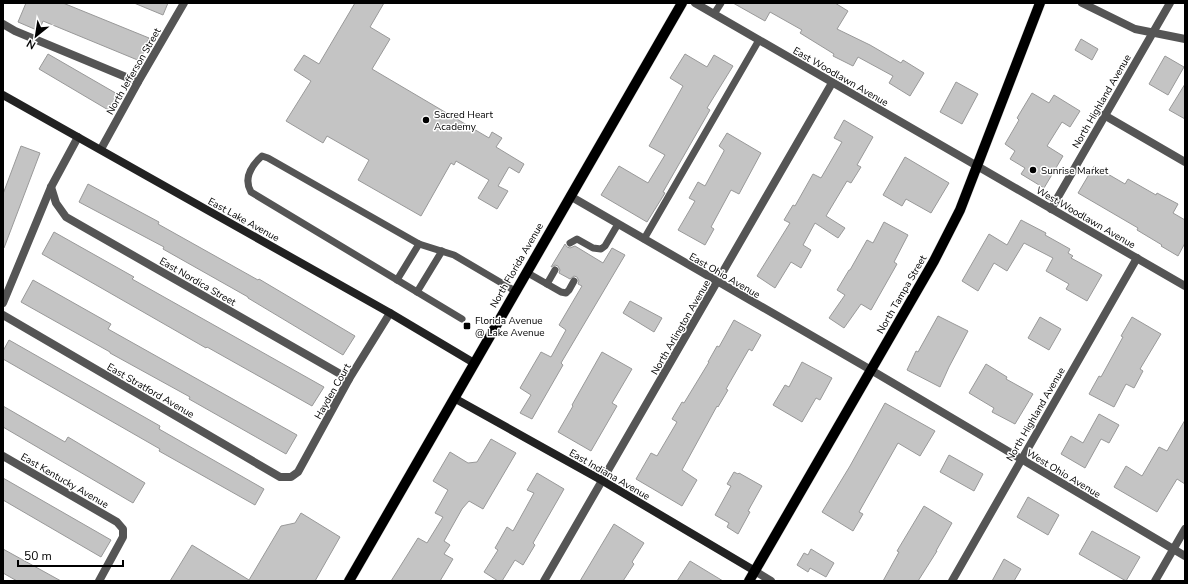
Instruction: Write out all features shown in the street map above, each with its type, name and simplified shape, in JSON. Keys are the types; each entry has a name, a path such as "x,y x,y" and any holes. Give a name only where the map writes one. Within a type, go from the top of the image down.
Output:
{"main road":[{"name":"North Florida Avenue","path":"349,581 682,3"},
{"name":"North Tampa Street","path":"749,581 934,261 960,210 1040,3"}],"street":[{"name":"North Jefferson Street","path":"101,149 184,3"},
{"name":"East Woodlawn Avenue","path":"695,3 977,166"},
{"path":"1082,3 1135,29 1185,39"},
{"name":"North Highland Avenue","path":"1051,209 1170,3"},
{"path":"3,24 15,31 138,82"},
{"name":"North Arlington Avenue","path":"544,581 832,83"},
{"name":"East Lake Avenue","path":"3,95 390,313 474,363"},
{"path":"1104,115 1185,162"},
{"path":"3,303 51,187 78,137"},
{"name":"West Woodlawn Avenue","path":"977,166 1185,286"},
{"name":"East Nordica Street","path":"51,187 56,203 66,217 349,379"},
{"name":"East Ohio Avenue","path":"570,196 871,370"},
{"name":"North Highland Avenue","path":"952,581 1137,258"},
{"name":"Hayden Court","path":"291,477 298,472 349,379 390,313"},
{"name":"East Stratford Avenue","path":"3,315 280,477 291,477"},
{"name":"West Ohio Avenue","path":"871,370 1185,556"},
{"name":"East Indiana Avenue","path":"454,398 603,481 755,571"},
{"name":"East Kentucky Avenue","path":"3,456 117,522 123,529 123,537 99,581"},
{"path":"1155,581 1185,529"},
{"path":"755,571 772,581"}],"lane":[{"path":"714,14 721,3"},
{"path":"644,239 759,40"},
{"path":"462,319 251,192 247,184 247,177 256,161 262,156 268,158 419,244 454,255 515,291"},
{"path":"570,243 577,239 593,248 601,249 605,246 618,224"},
{"path":"397,280 419,244"},
{"path":"589,254 593,248"},
{"path":"417,292 442,251"},
{"path":"547,284 555,270"},
{"path":"526,272 561,292 566,292 569,290 574,281"}],"building":[{"path":"26,3 63,3 149,38 140,61 43,21 39,31 18,22"},
{"path":"134,3 168,3 163,15"},
{"path":"355,3 384,3 370,27 390,39 372,69 489,138 492,132 502,138 496,147 524,164 519,173 509,167 498,186 508,191 497,209 478,198 489,180 456,161 454,165 451,163 421,216 358,180 369,160 327,136 323,143 286,121 311,81 294,70 304,55 319,64"},
{"path":"733,3 835,3 848,11 837,29 870,45 901,63 903,60 924,73 910,96 889,83 893,76 858,57 853,66 833,56 834,54 800,33 802,30 770,12 765,21"},
{"path":"1081,39 1098,49 1092,60 1075,50"},
{"path":"48,54 119,95 110,111 39,69"},
{"path":"685,54 707,67 714,55 733,66 707,108 710,110 663,192 665,193 647,222 601,195 619,166 648,183 665,155 649,146 683,86 670,78"},
{"path":"1165,56 1184,67 1168,95 1149,84"},
{"path":"956,82 978,94 962,124 940,112"},
{"path":"1185,84 1185,119 1169,110"},
{"path":"1032,93 1049,103 1054,95 1080,111 1070,127 1062,122 1047,146 1063,156 1044,188 1021,174 1025,168 1010,159 1015,151 1005,144 1019,120 1017,118"},
{"path":"844,120 873,137 857,165 861,167 851,183 847,181 826,216 845,228 838,238 815,223 803,245 811,250 801,268 791,262 775,288 757,276 790,223 784,220 793,205 795,206 813,174 821,178 842,142 834,138"},
{"path":"727,133 761,153 739,194 731,190 711,227 714,229 705,245 678,230 695,201 689,198 698,182 705,186 724,151 719,146"},
{"path":"21,146 40,153 3,248 3,194"},
{"path":"905,157 949,183 931,213 906,199 902,206 883,195"},
{"path":"1094,166 1125,184 1128,179 1156,195 1157,193 1178,204 1173,213 1185,220 1185,243 1178,256 1137,230 1138,228 1078,193"},
{"path":"88,184 159,222 158,224 258,280 259,279 355,336 343,355 248,297 163,249 164,247 79,202"},
{"path":"1021,220 1046,233 1045,235 1070,249 1068,253 1073,256 1071,258 1102,275 1087,301 1066,289 1069,284 1046,271 1053,258 1024,243 1007,271 994,263 978,291 962,281 989,234 1007,245"},
{"path":"884,222 908,235 894,262 897,264 871,310 861,304 844,328 829,318 845,295 837,290 867,240 873,243"},
{"path":"54,232 134,277 132,279 324,387 312,406 207,347 206,348 42,254"},
{"path":"565,244 570,248 575,246 603,263 612,248 625,255 561,363 563,365 532,419 520,413 531,395 520,388 541,352 551,357 566,330 559,325 582,286 578,284 579,281 577,277 574,276 570,279 559,273 560,270 558,266 555,265 551,267"},
{"path":"33,280 111,324 108,329 297,435 286,454 189,399 190,397 21,302"},
{"path":"630,301 662,318 654,332 623,313"},
{"path":"938,316 968,331 940,387 907,370 916,351 918,352"},
{"path":"1040,317 1061,329 1049,350 1028,338"},
{"path":"1132,317 1161,334 1140,369 1143,371 1134,388 1126,384 1114,407 1089,394 1099,376 1101,377"},
{"path":"734,320 761,335 752,351 749,349 726,389 728,390 718,407 717,406 682,470 697,480 682,506 636,479 651,453 657,456 677,422 672,419 682,402 684,403"},
{"path":"9,340 160,426 159,429 264,489 255,505 159,451 160,449 3,359 3,351"},
{"path":"602,352 632,369 612,403 617,406 591,451 558,432"},
{"path":"802,362 832,378 820,400 816,398 802,422 773,405 785,385 789,387"},
{"path":"986,364 1007,377 1006,379 1033,394 1015,424 992,412 994,408 969,393"},
{"path":"885,403 935,431 920,456 898,443 859,512 863,514 853,531 822,512 850,466"},
{"path":"3,406 65,442 68,437 145,483 133,503 3,427"},
{"path":"1099,414 1119,425 1109,443 1101,439 1085,468 1061,454 1071,436 1083,443"},
{"path":"1185,420 1185,484 1177,479 1157,512 1114,487 1126,466 1142,476 1159,447 1167,451"},
{"path":"491,439 516,453 483,509 469,501 462,509 444,541 450,545 444,554 453,559 440,581 391,581 418,538 427,543 443,517 435,513 448,490 433,481 450,452 468,463 477,462"},
{"path":"949,455 983,474 974,491 940,472"},
{"path":"734,472 739,473 762,486 748,511 750,512 738,534 727,527 729,523 715,515 731,486 727,484"},
{"path":"537,473 564,489 533,543 535,545 523,565 515,560 502,581 498,581 484,572 498,550 495,548 507,527 513,531 534,493 527,490"},
{"path":"3,478 111,540 101,557 3,500"},
{"path":"1028,497 1059,515 1048,535 1017,517"},
{"path":"924,506 952,523 937,551 918,581 883,581 899,552 897,551"},
{"path":"301,513 340,537 315,581 170,581 192,545 249,580 281,526 295,523"},
{"path":"614,524 644,543 632,562 634,564 623,581 580,581"},
{"path":"1092,531 1140,557 1126,581 1079,554"},
{"path":"3,549 61,581 17,581 3,573"},
{"path":"811,549 834,563 826,577 810,568 808,572 797,565 804,553 808,555"},
{"path":"1004,559 1021,569 1014,581 992,581"},
{"path":"690,561 723,581 677,581"}],"place":[{"name":"Sacred Heart Academy","path":"426,120"},
{"name":"Sunrise Market","path":"1033,170"},
{"name":"Florida Avenue @ Lake Avenue","path":"467,326"}]}
